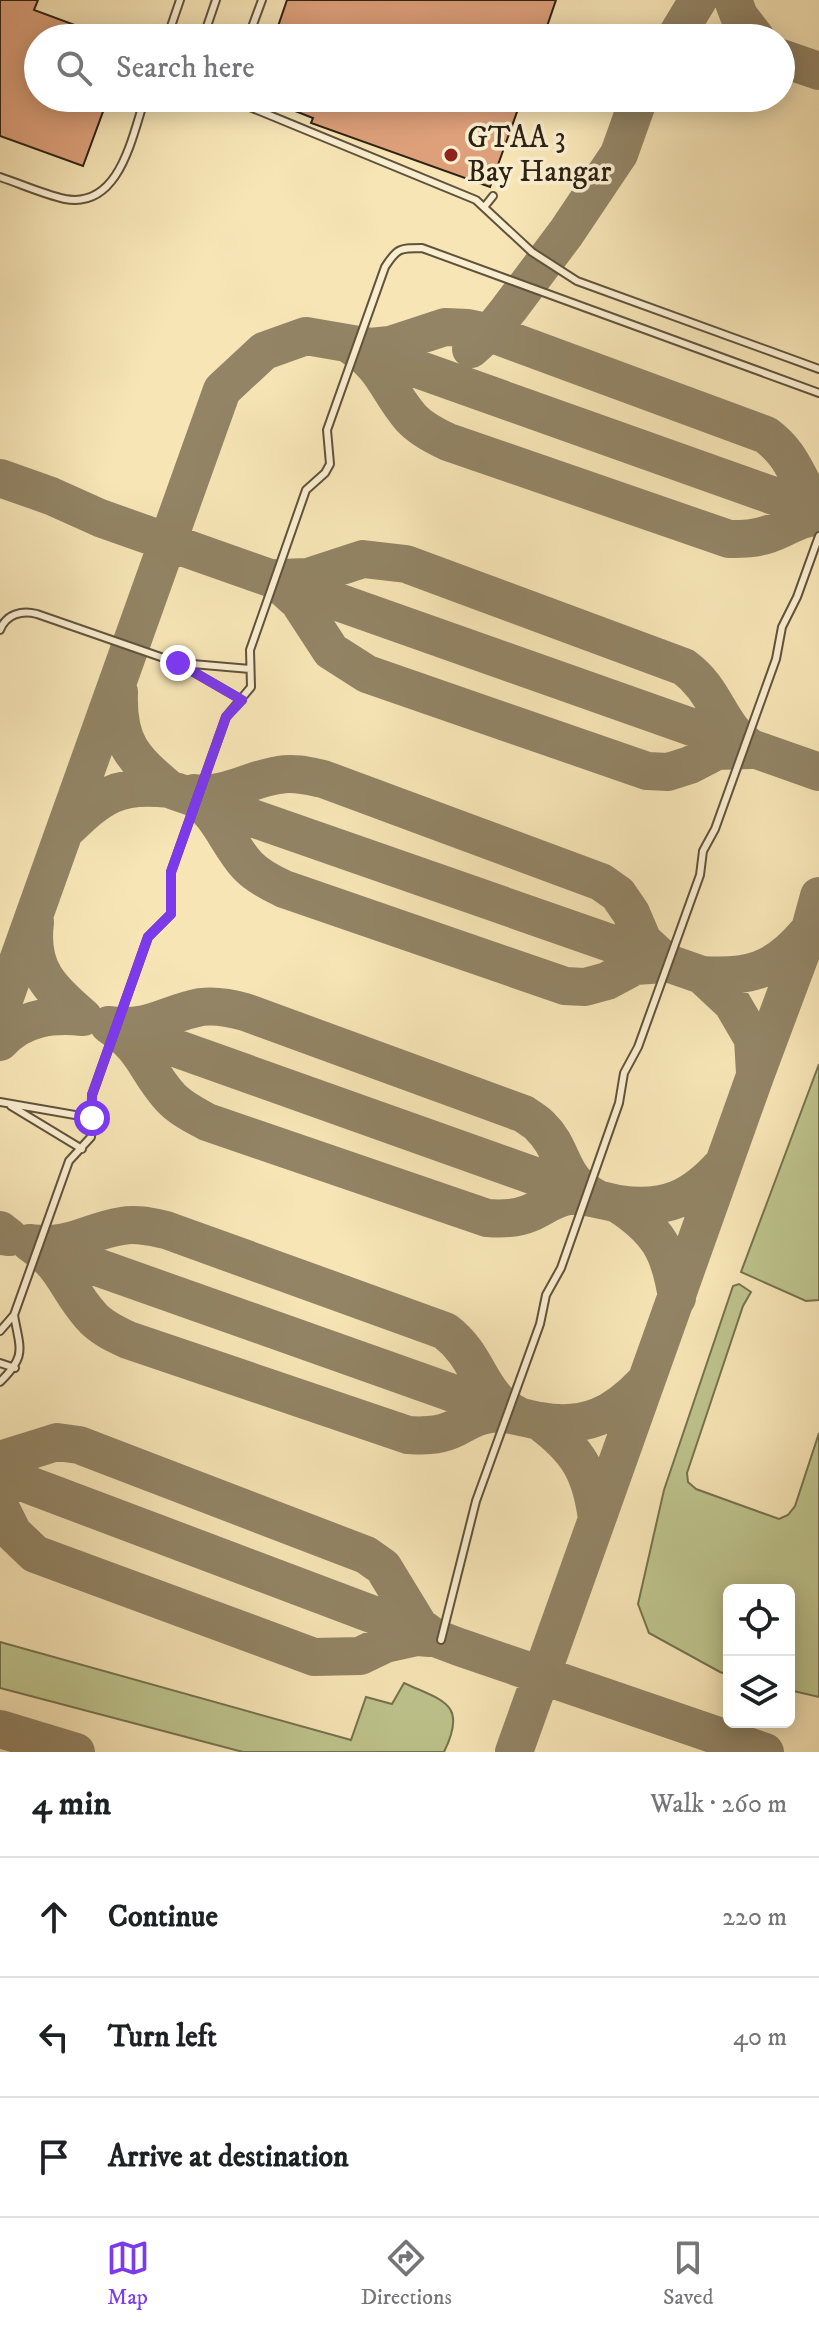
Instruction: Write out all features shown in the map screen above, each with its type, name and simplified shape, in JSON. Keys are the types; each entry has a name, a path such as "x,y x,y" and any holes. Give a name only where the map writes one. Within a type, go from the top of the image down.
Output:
{"lane":[{"path":"172,24 180,0"},
{"path":"208,24 216,0"},
{"path":"253,24 262,0"},
{"path":"0,177 67,199 95,195 110,184 119,171 140,112"},
{"path":"262,112 476,200 532,252 577,281 819,369"},
{"path":"485,206 493,196"},
{"path":"0,1331 14,1315 69,1161 91,1137 92,1095 148,937 171,914 171,872 226,717 251,687 250,650 306,490 325,473 330,464 327,430 385,267 395,252 404,248 422,248 819,393"},
{"path":"441,1640 476,1501 540,1324 546,1295 566,1253 619,1103 624,1073 638,1047 700,875 703,851 715,829 776,659 782,627 797,597 819,536"},
{"path":"0,630 11,617 26,611 178,663 242,700"},
{"path":"178,663 250,669"},
{"path":"0,1102 82,1149"},
{"path":"8,1105 92,1118"},
{"path":"0,1382 15,1368 20,1351 14,1315"},
{"path":"0,1363 15,1368"}],"green space":[{"path":"819,1064 819,1300 806,1301 741,1272"},
{"path":"739,1284 751,1292 743,1306 687,1473 688,1482 696,1489 779,1519 788,1515 795,1506 819,1433 819,1697 795,1691 795,1584 723,1584 723,1673 649,1633 638,1604 664,1490 733,1286"},
{"path":"0,1642 351,1740 366,1697 392,1704 404,1683 448,1706 453,1723 451,1736 444,1752 243,1752 0,1688"}],"building":[{"path":"0,0 38,0 34,10 72,24 24,24 24,112 103,112 83,166 0,136"},
{"name":"GTAA 3 Bay Hangar","path":"287,0 556,0 548,24 279,24"},
{"name":"GTAA 3 Bay Hangar","path":"298,112 517,112 490,187 311,123 313,118"}],"taxiway":[{"path":"683,24 698,0"},
{"path":"733,0 745,24"},
{"path":"795,63 819,71"},
{"path":"471,349 493,329 566,233 619,154 634,112"},
{"path":"0,1011 222,390 264,351 306,336 370,347 390,345 445,327 487,332 766,435 791,462 819,506"},
{"path":"350,345 379,371 415,422 448,442 729,539 759,537 799,521 819,517"},
{"path":"361,349 819,512"},
{"path":"0,478 100,518 819,772"},
{"path":"279,578 308,577 363,559 406,564 684,667 704,687 731,729 751,748"},
{"path":"278,583 299,602 331,651 367,674 647,771 668,772 717,751 750,750"},
{"path":"65,831 100,801 123,790 169,789 145,768 129,748 121,724 119,692"},
{"path":"194,793 227,790 285,774 323,779 601,882 618,894 631,913 643,941 666,962"},
{"path":"169,789 702,975 733,975 760,970 795,947 806,934"},
{"path":"193,797 210,812 247,865 284,889 565,986 585,987 607,981 635,966 665,964"},
{"path":"514,1752 810,929 819,896"},
{"path":"0,1042 28,1022 60,1016 83,1017 44,977 35,953 35,922"},
{"path":"702,975 732,1003 753,1039 755,1073"},
{"path":"109,1025 147,1023 201,1007 223,1007 245,1012 524,1114 549,1136 575,1183 598,1199"},
{"path":"109,1025 138,1051 174,1101 207,1122 487,1218 519,1216 570,1196 635,1206 664,1203 701,1186 723,1164"},
{"path":"119,1028 588,1195"},
{"path":"618,1204 643,1223 660,1243 666,1254 677,1298"},
{"path":"30,1243 68,1241 128,1225 166,1230 445,1331 466,1353 495,1398 519,1416"},
{"path":"0,1230 9,1237 0,1236"},
{"path":"30,1243 51,1260 95,1320 118,1335 408,1435 440,1433 491,1414 556,1423 585,1421 621,1404 644,1383"},
{"path":"43,1248 509,1413"},
{"path":"539,1421 564,1442 580,1463 591,1488 597,1519"},
{"path":"0,1460 57,1442 79,1445 366,1555 383,1567 419,1626 434,1637"},
{"path":"0,1474 459,1647 765,1752"},
{"path":"0,1507 13,1533 35,1554 314,1657 360,1656 385,1644 417,1637 430,1638"},
{"path":"0,1729 76,1752"}],"place":[{"name":"GTAA 3 Bay Hangar","path":"451,155"}],"route":[{"path":"92,1118 92,1095 148,937 171,914 171,872 226,717 242,700 178,663"}]}
